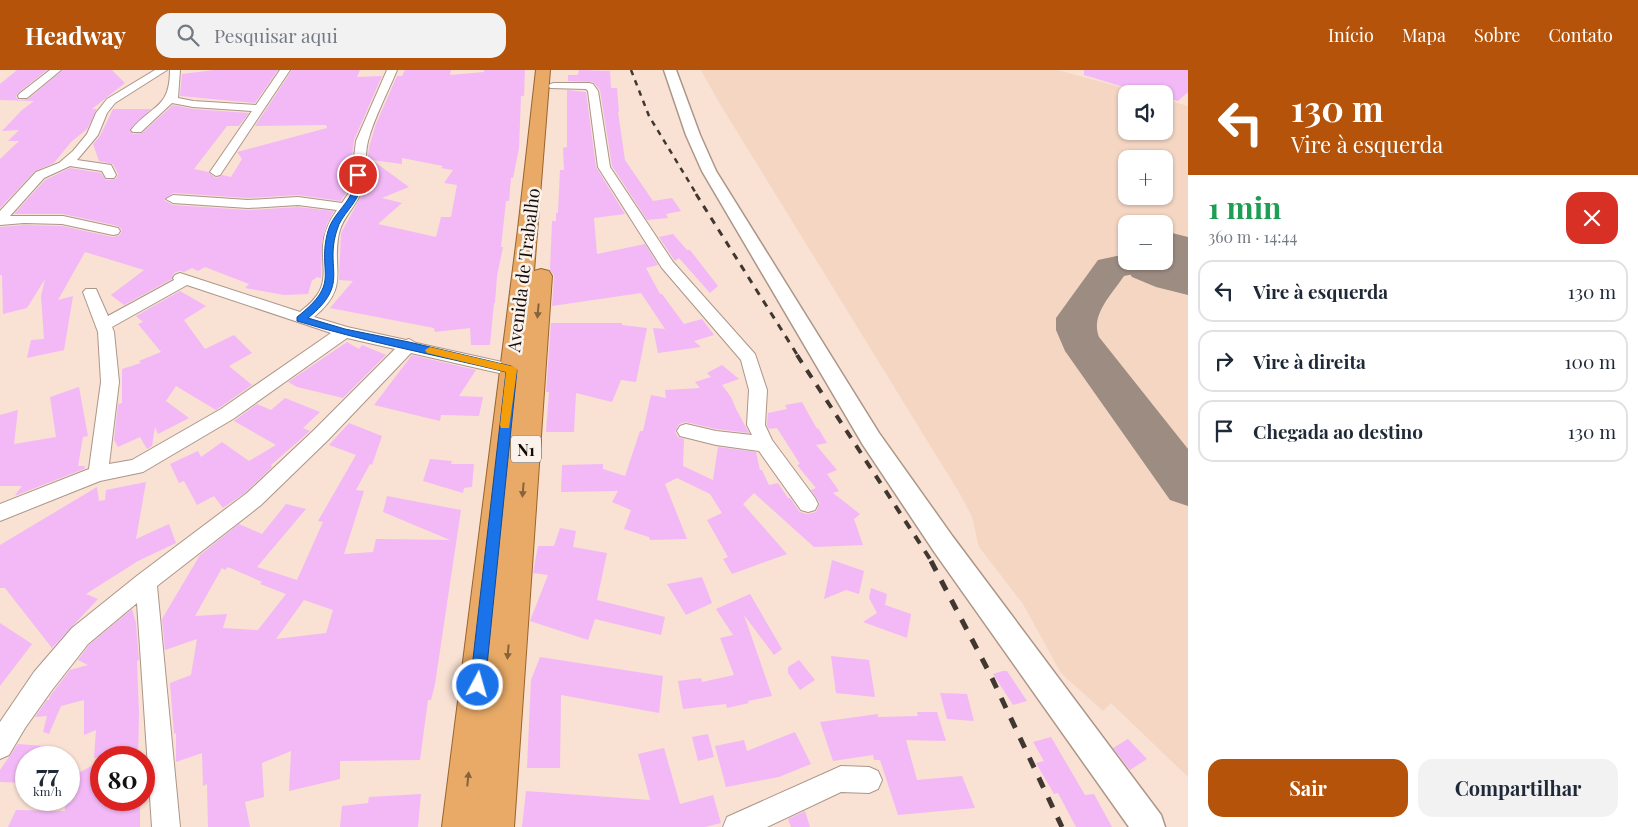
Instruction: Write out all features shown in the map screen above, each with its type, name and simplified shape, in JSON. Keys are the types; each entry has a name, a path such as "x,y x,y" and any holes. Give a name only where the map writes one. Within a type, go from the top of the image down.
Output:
{"highway":[{"name":"Avenida de Trabalho","path":"462,827 490,703 551,75"},
{"name":"Avenida de Trabalho","path":"490,703 494,827"}],"street":[{"path":"23,96 56,70"},
{"path":"1,218 40,175 63,166 77,154 92,135 102,113 111,102 124,92 162,70"},
{"path":"137,130 172,96 175,85 175,70"},
{"path":"216,172 285,70"},
{"path":"301,319 318,305 327,291 331,278 330,246 332,232 337,219 356,191 362,141 392,70"},
{"path":"670,70 693,135 714,180 871,439 944,544 1149,827"},
{"path":"551,75 589,86 593,91 604,167 667,265 749,358 758,390 756,425 765,444 808,504"},
{"path":"172,96 174,100 193,104 259,108"},
{"path":"68,162 107,168 110,175"},
{"path":"172,199 248,204 298,201 346,207"},
{"path":"1,218 63,220 112,231"},
{"path":"103,325 183,279 344,332 409,345 522,372"},
{"path":"90,292 103,325 110,382 98,474"},
{"path":"0,513 98,474 136,467 227,414 344,332"},
{"path":"0,746 16,719 80,636 146,582 254,499 321,435 409,345"},
{"path":"686,430 716,438 765,444"},
{"path":"146,582 166,827"},
{"path":"737,827 831,782 841,779 869,780"}],"shaded area":[{"path":"701,70 1058,70 1118,87 1118,140 1173,140 1173,102 1188,106 1188,777 1111,703 1103,711 1061,673 1023,604 979,547 972,517 960,494"}],"building":[{"path":"17,70 47,70 18,93 16,97 19,100 28,99 63,70 112,70 125,83 92,109 97,109 87,129 71,142 54,163 35,171 0,208 0,159 19,141 8,141 19,130 2,131 22,110 34,101 0,100 0,84"},
{"path":"214,70 278,70 255,103 180,96 182,74"},
{"path":"292,70 360,70 357,77 382,76 354,140 348,190 341,201 298,195 248,198 173,193 164,200 173,205 248,210 298,207 334,211 326,226 322,241 321,278 316,277 312,280 308,294 284,295 245,288 249,284 205,267 198,271 192,268 184,272 174,273 172,279 124,305 111,295 144,270 85,252 58,300 73,296 64,350 27,358 31,340 44,339 41,296 45,279 27,308 3,314 2,275 0,275 0,227 24,225 62,226 113,237 120,235 122,230 118,226 63,214 14,214 45,180 70,168 101,173 106,180 116,179 118,174 113,164 99,161 93,144 100,136 113,109 151,109 130,129 133,134 142,133 173,105 193,109 249,113 239,126 227,126 194,169 208,172 216,178 222,175 231,177 242,159 237,152 327,128 326,125 255,126"},
{"path":"405,70 451,70 450,75 484,72 484,70 525,70 524,96 521,96 519,148 513,178 511,178 509,201 506,201 501,247 503,247 497,276 490,345 471,345 470,328 435,332 434,328 330,308 353,281 339,280 341,233 364,191 369,147 376,124 397,76 402,76","holes":["402,158 443,166 441,168 453,170 444,183 457,185 451,217 441,217 436,237 378,224 402,203 382,198 409,187 372,160 402,164"]},
{"path":"579,70 610,71 611,88 617,88 618,112 625,160 653,201 672,198 681,211 666,214 668,218 647,220 612,166 600,90 593,82 568,81 568,75 578,75"},
{"path":"1084,70 1188,70 1188,92 1178,101 1173,100 1173,85 1118,85 1084,75"},
{"path":"567,90 586,92 596,167 625,214 594,218 597,254 645,244 658,265 646,268 660,294 662,294 684,324 702,319 714,335 694,341 701,347 658,353 653,328 665,329 641,293 552,306 554,276 550,270 552,221 556,221 556,213 558,213 560,170 564,170 563,148 567,147"},
{"path":"673,234 687,250 690,250 718,286 710,293 679,258 675,261 659,237"},
{"path":"180,291 206,306 184,320 205,349 234,335 252,353 229,366 252,385 216,410 176,386 166,401 189,418 158,434 155,427 152,446 147,449 140,437 118,447 114,440 118,404 122,403 122,369 141,363 139,361 161,352 138,324 143,322 136,316"},
{"path":"551,323 622,323 622,325 647,328 636,382 621,380 612,402 576,393 574,432 546,432 549,392 546,392"},
{"path":"347,342 359,349 362,345 386,355 343,398 297,387 288,382"},
{"path":"412,355 476,370 459,396 483,397 479,416 441,415 440,421 374,405"},
{"path":"722,365 739,379 722,385 731,397 749,433 716,429 686,422 679,424 675,432 678,437 684,439 683,466 713,480 718,447 756,452 760,470 762,470 769,485 778,483 800,512 807,514 816,512 820,503 811,490 816,488 797,465 800,464 777,428 769,429 767,425 768,413 787,409 785,405 802,402 827,443 816,445 837,470 827,474 839,491 833,493 860,514 854,519 863,545 814,547 754,493 743,504 787,554 732,574 723,559 728,557 707,520 722,513 710,494 677,478 665,484 687,539 650,540 649,537 624,529 631,510 612,502 618,491 561,492 562,465 603,464 603,469 625,476 640,431 643,431 651,395 666,398 665,390 700,388 695,382 711,377 707,373"},
{"path":"79,387 88,436 83,437 78,466 85,466 84,469 17,495 15,495 22,486 0,486 0,415 18,410 14,444 56,437 50,397"},
{"path":"285,398 320,412 303,428 310,431 271,465 272,467 246,492 223,508 214,496 197,505 184,481 179,483 170,464 198,451 201,457 222,442 249,461 276,445 234,421 257,404 271,410"},
{"path":"349,423 382,436 372,465 370,464 356,490 364,491 344,554 373,552 376,539 450,540 383,512 387,496 461,510 435,684 431,700 428,700 420,760 340,761 340,779 289,791 291,751 262,763 264,797 245,802 250,827 208,827 207,784 203,786 202,753 176,762 176,733 174,734 170,683 191,675 197,639 165,650 162,619 200,555 239,524 262,534 286,504 306,509 257,567 297,580 323,522 318,521 356,455 329,445","holes":["228,567 262,582 260,584 286,594 258,630 223,628 227,614 195,616 222,568 225,570","304,600 333,610 326,633 276,639"]},
{"path":"430,459 452,461 451,464 474,464 472,487 464,488 463,493 423,481"},
{"path":"146,482 136,539 169,524 176,543 138,561 86,594 98,599 52,648 5,588 0,588 0,545 97,487 99,501 105,500 106,490"},
{"path":"560,528 576,531 573,547 607,553 597,600 665,617 661,635 595,619 588,640 530,621 548,575 533,573 538,546 554,546"},
{"path":"832,560 864,571 859,594 846,590 824,599"},
{"path":"702,577 712,603 686,615 667,584"},
{"path":"871,588 887,594 885,605 911,614 907,638 863,622 877,613 869,598"},
{"path":"750,594 782,649 774,655 744,615 772,696 727,708 726,704 683,709 678,681 701,678 702,682 734,675 720,638 733,635 716,609"},
{"path":"132,609 136,623 139,660 137,661 138,746 95,746 96,730 84,735 84,700 61,706 49,734 43,732 47,716 35,717 70,670 88,665 78,660 89,645"},
{"path":"0,623 32,644 0,686"},
{"path":"831,656 869,660 875,697 836,693"},
{"path":"540,657 663,676 659,713 561,695 560,768 527,768 531,680"},
{"path":"799,660 815,680 800,690 788,673 788,667"},
{"path":"1007,671 1027,701 1013,705 993,674"},
{"path":"940,693 967,694 974,721 947,719"},
{"path":"917,712 937,712 946,741 906,740 917,780 962,776 975,808 898,815 880,760 874,760 873,755 833,761 820,722 878,714 878,717 918,716"},
{"path":"795,732 811,764 779,777 726,787 715,746 744,740 747,751"},
{"path":"708,734 714,757 698,761 692,737"},
{"path":"1051,737 1085,795 1094,794 1112,827 1076,827 1058,793 1054,794 1036,763 1044,761 1033,742"},
{"path":"1128,739 1147,759 1130,770 1113,748"},
{"path":"18,744 43,746 17,746"},
{"path":"15,748 15,783 0,782 0,770"},
{"path":"664,748 680,804 713,795 721,823 705,827 522,827 526,791 650,800 638,754"},
{"path":"90,767 90,811 140,811 140,827 8,827 16,811 80,811 80,772"},
{"path":"421,794 418,827 340,827 342,806 368,803 369,797"},
{"path":"805,811 810,827 791,827 788,819"}],"taxiway":[{"path":"1177,263 1144,261 1111,268 1076,318 1076,330 1080,341 1188,486"}],"runway":[{"path":"1173,261 1188,267"}],"railway":[{"path":"631,70 649,116 697,195"},
{"path":"696,194 798,356"},
{"path":"797,355 932,562"},
{"path":"931,561 990,674 1062,827"}],"slow traffic":[{"path":"430,350 511,370 505,425"}],"route":[{"path":"358,175 356,191 337,219 332,232 330,246 331,278 327,291 318,305 301,319 344,332 409,345 511,370 478,685"}]}
